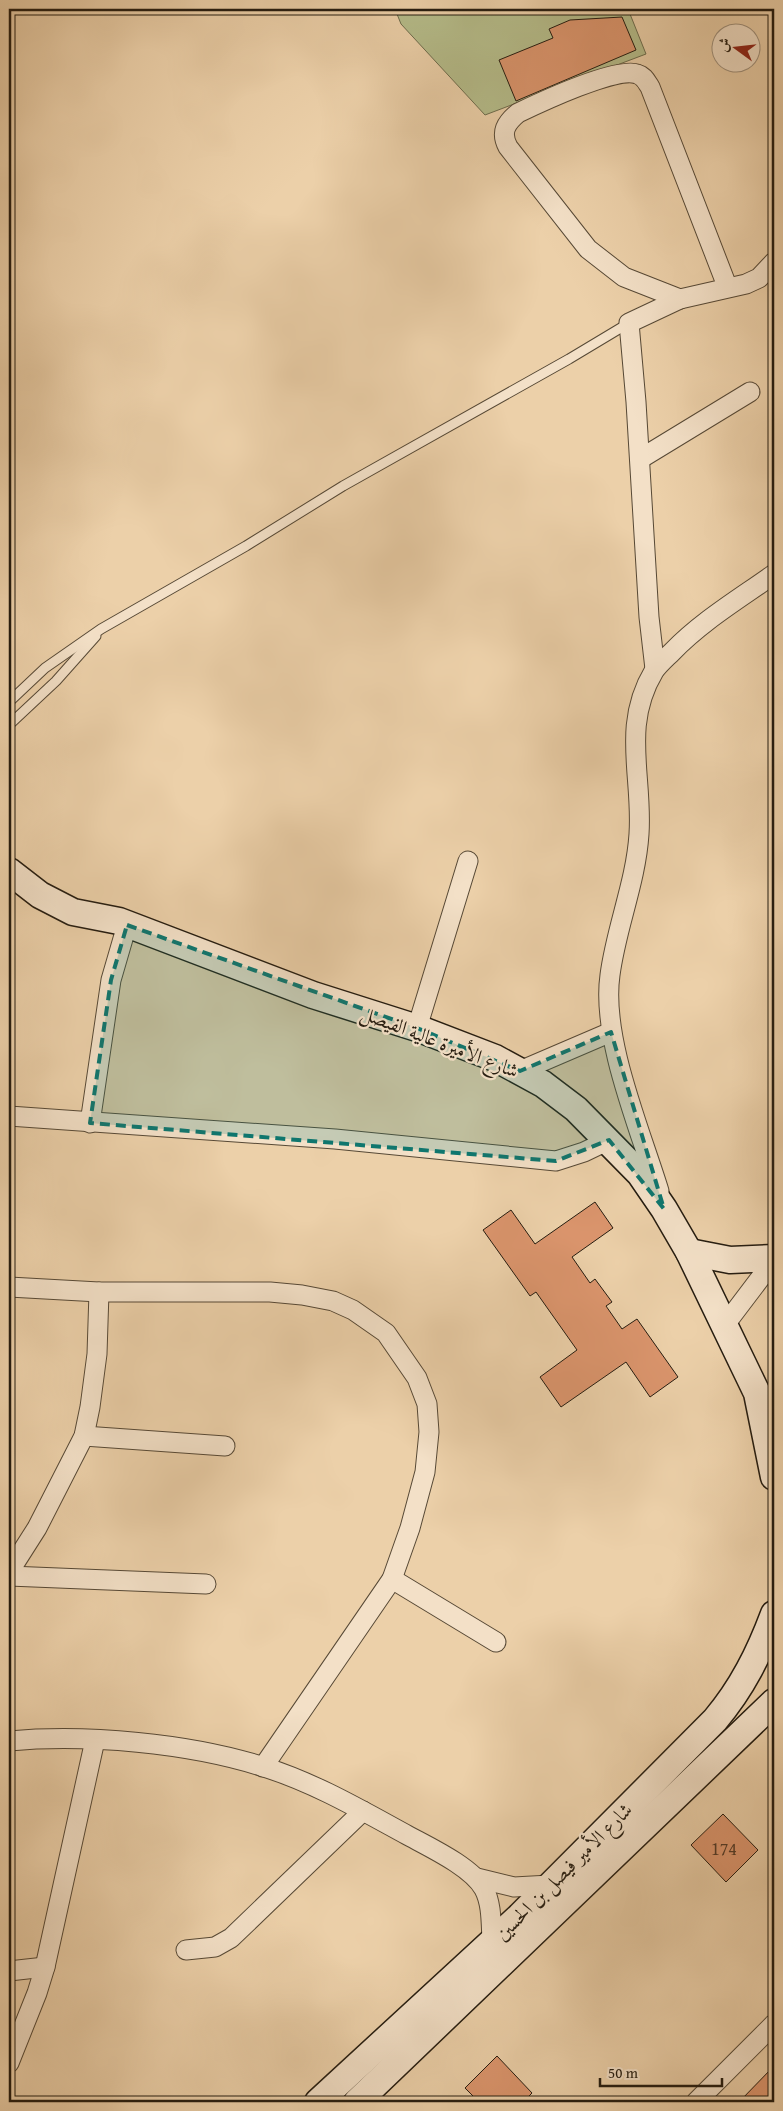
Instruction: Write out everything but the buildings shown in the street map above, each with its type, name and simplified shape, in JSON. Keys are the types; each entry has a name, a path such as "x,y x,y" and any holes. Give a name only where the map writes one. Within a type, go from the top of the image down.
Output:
{"street":[{"path":"680,299 624,277 588,249 508,147 504,139 504,131 508,121 518,113 598,80 625,72 636,73 644,77 650,87 727,286"},
{"path":"656,669 649,617 640,459 628,323 680,299 727,286 746,284 759,278 774,262"},
{"path":"640,459 750,392"},
{"path":"664,1209 611,1032 609,976 639,834 635,729 644,694 656,669 699,626 774,574"},
{"path":"417,1028 468,861"},
{"name":"شارع الأميرة عالية الفيصل","path":"10,872 53,903 73,912 123,923 313,994 417,1028 495,1058 543,1084 576,1109 609,1140 640,1174 664,1209 688,1252 724,1326 766,1400 774,1476"},
{"path":"90,1122 111,980 123,923"},
{"path":"520,1071 611,1032"},
{"path":"9,1116 335,1140 556,1161 584,1152 609,1140"},
{"path":"688,1252 730,1260 774,1259"},
{"path":"724,1326 774,1259"},
{"path":"9,1287 99,1292 270,1292 302,1294 333,1301 353,1310 386,1333 417,1378 427,1404 429,1432 426,1472 410,1528 392,1579 263,1767"},
{"path":"9,1572 38,1528 84,1436 97,1354 99,1292"},
{"path":"84,1436 225,1446"},
{"path":"9,1576 206,1584"},
{"path":"392,1579 496,1642"},
{"name":"شارع الأمير فيصل بن الحسين","path":"318,2102 492,1941 715,1720 733,1698 763,1645 774,1614"},
{"name":"شارع الأمير فيصل بن الحسين","path":"357,2102 774,1702"},
{"path":"9,2063 37,1993 45,1967 95,1740"},
{"path":"9,1741 95,1740 182,1749 263,1767 331,1794 445,1857 477,1878 514,1887 550,1885"},
{"path":"186,1950 215,1947 231,1938 363,1811"},
{"path":"477,1878 487,1897 492,1941"},
{"path":"9,1971 45,1967"},
{"path":"696,2102 774,2024"}],"lane":[{"path":"9,702 45,668 101,629 246,546 343,486 560,364 628,323"},
{"path":"9,725 56,681 101,629"}],"highlighted area":[{"path":"127,925 417,1028 520,1071 611,1032 664,1209 609,1140 556,1161 90,1123 111,980"}],"green space":[{"path":"395,9 628,9 646,54 485,115 401,24"}]}
